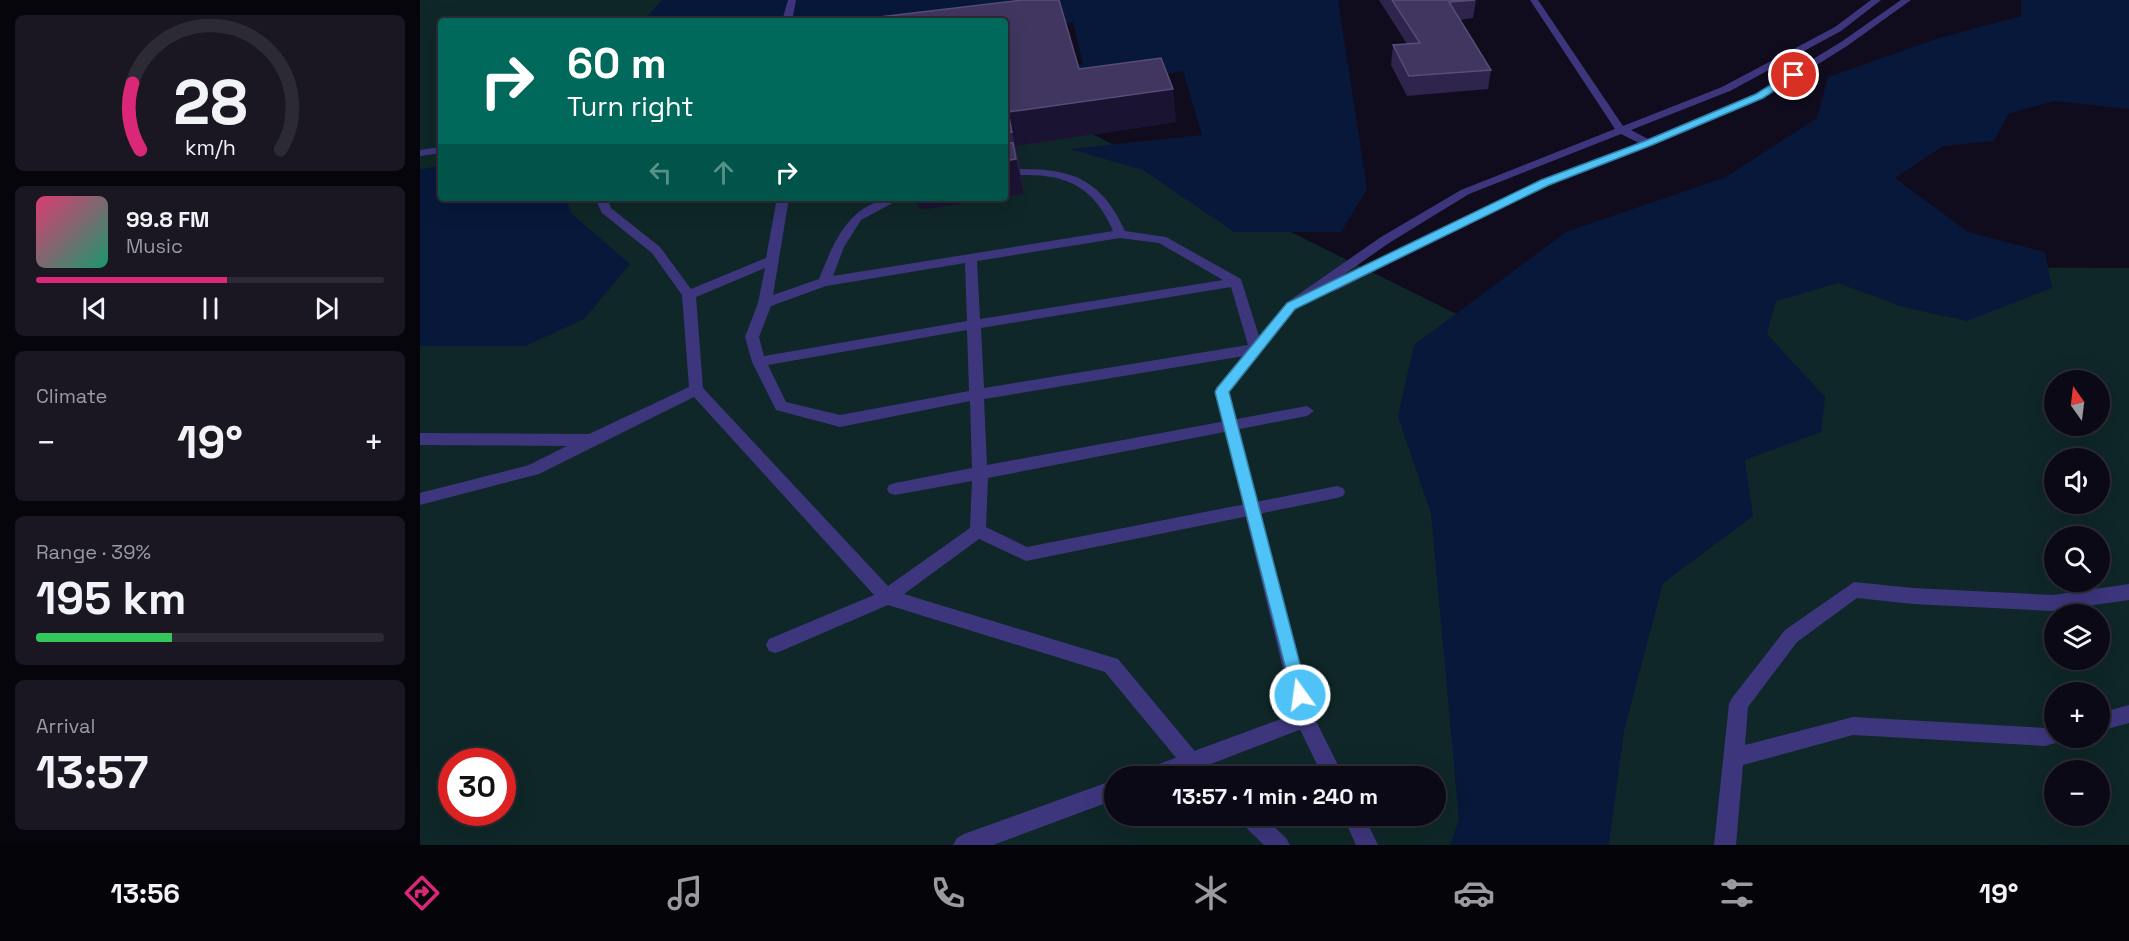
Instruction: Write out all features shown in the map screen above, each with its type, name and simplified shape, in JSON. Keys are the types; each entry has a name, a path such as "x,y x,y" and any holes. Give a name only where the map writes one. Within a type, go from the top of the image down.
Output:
{"street":[{"path":"789,18 792,0"},
{"path":"1534,0 1621,130 1648,143"},
{"path":"1329,766 1305,718 1222,392 1291,306 1385,240 1465,192 1726,89 1838,29 1877,0"},
{"path":"1291,306 1545,182 1648,143 1760,96 1844,44 1907,0"},
{"path":"420,153 438,150"},
{"path":"1008,173 1057,175 1092,190 1113,218 1120,234"},
{"path":"602,201 606,210 656,250 689,295 696,390 887,597 1111,665 1195,766"},
{"path":"782,201 765,303 752,336 759,362 781,406 840,421 975,395 1256,349"},
{"path":"824,282 838,247 856,218 890,201"},
{"path":"765,303 824,282 1120,234 1162,240 1236,282 1256,349"},
{"path":"971,258 980,473 978,531"},
{"path":"689,295 772,260"},
{"path":"759,362 1236,282"},
{"path":"420,499 533,470 696,390"},
{"path":"895,489 1307,411"},
{"path":"420,439 591,440"},
{"path":"978,531 1026,554 1337,492"},
{"path":"775,645 887,597 978,531"},
{"path":"1725,845 1739,704 1791,636 1854,590 1913,596 2052,603 2129,592"},
{"path":"2110,719 2129,714"},
{"path":"1180,766 1305,718"},
{"path":"1734,758 1853,726 2044,737"},
{"path":"964,845 1104,794"},
{"path":"1259,826 1279,845"},
{"path":"1358,826 1367,845"}],"green space":[{"path":"420,0 665,0 794,18 438,18 438,201 1008,201 1008,92 1481,326 1728,266 2129,268 2129,845 420,845"}],"water":[{"path":"662,0 1338,0 1367,189 1341,232 1234,232 1143,170 1070,149 1202,135 1183,71 1058,91 1052,69 1083,64 1073,22 1008,31 1008,18 646,18"},
{"path":"2021,0 2129,0 2129,109 2054,101 2008,114 1994,141 1943,146 1895,178 1968,232 2045,252 2052,288 1967,321 1903,307 1838,283 1776,301 1767,334 1825,397 1821,432 1745,460 1753,516 1663,583 1624,731 1609,845 1450,845 1459,820 1431,514 1398,416 1414,345 1566,232 1726,177 1817,118 1828,77 1939,38 2021,16"},
{"path":"438,166 438,201 567,201 571,213 630,264 584,319 525,346 420,346 420,170"}],"building":[{"path":"1023,0 1059,0 1079,69 1161,58 1173,89 1008,112 1008,18 871,18"},
{"path":"1392,0 1475,0 1449,2 1491,70 1409,76 1393,45 1420,43"},
{"path":"1008,112 1012,132 1008,133"},
{"path":"1008,142 1013,143 1016,159 1008,160"}],"route":[{"path":"1300,695 1222,392 1291,306 1545,182 1648,143 1760,96 1794,75"}]}
